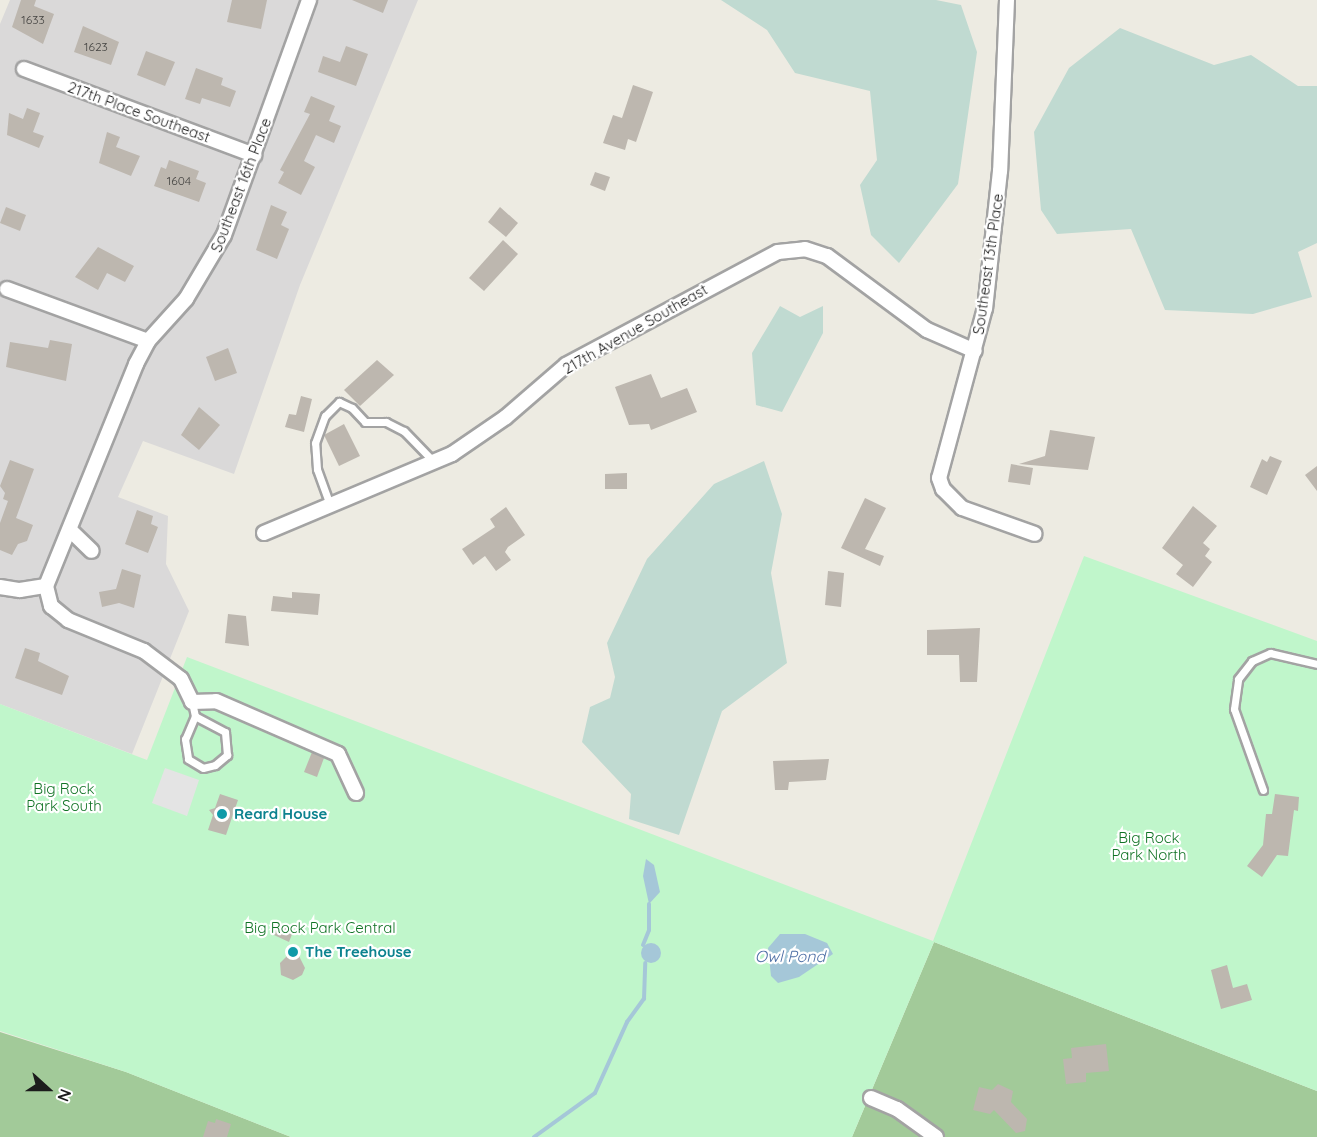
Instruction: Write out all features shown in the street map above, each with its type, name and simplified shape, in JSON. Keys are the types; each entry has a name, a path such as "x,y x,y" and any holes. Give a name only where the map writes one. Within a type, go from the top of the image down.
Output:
{"street":[{"name":"Southeast 16th Place","path":"46,586 148,341 204,273 224,235 309,0"},
{"name":"Southeast 13th Place","path":"1007,0 993,244 975,351 941,463 943,489 962,508 1035,534"},
{"name":"217th Place Southeast","path":"24,69 254,155"},
{"name":"217th Avenue Southeast","path":"264,533 434,462 476,439 566,365 778,252 805,249 827,256 927,330 975,351"},
{"path":"7,289 148,341"},
{"path":"70,530 92,551"},
{"path":"0,587 20,590 46,586 51,606 68,620 144,651 181,679 192,702 216,701 338,754 356,793"},
{"path":"871,1098 897,1109 936,1137"}],"lane":[{"path":"331,506 317,469 315,442 325,416 339,402 352,408 364,422 386,422 404,431 434,462"},
{"path":"1263,790 1234,709 1238,679 1252,661 1270,653 1317,664"},
{"path":"192,702 195,716 185,739 188,759 203,768 215,765 226,756 225,732 195,716"}],"shaded area":[{"path":"10,0 418,0 300,285 234,474 143,441 118,497 168,516 166,564 189,611 132,754 0,704 0,24"},
{"path":"721,0 936,0 961,5 977,52 958,184 899,263 871,235 860,185 877,160 870,91 795,73 767,30"},
{"path":"1120,28 1214,65 1251,55 1298,86 1317,86 1317,243 1298,252 1312,297 1253,314 1165,310 1131,229 1057,234 1041,210 1034,132 1069,68"},
{"path":"780,306 800,317 823,306 823,333 782,412 756,405 752,353"},
{"path":"764,461 782,514 771,573 787,663 722,711 679,835 629,819 631,794 582,742 590,707 610,698 615,677 607,643 647,559 714,484"},
{"path":"165,768 199,780 187,816 152,803"}],"green space":[{"name":"Big Rock Park Central","path":"1084,556 1317,641 1317,1091 934,942 852,1137 291,1137 126,1072 0,1031 0,704 147,760 187,657 933,941"},
{"path":"934,942 1317,1091 1317,1137 852,1137"},
{"path":"0,1032 126,1072 291,1137 0,1137"}],"water":[{"path":"646,859 654,865 660,892 649,904 643,876"},
{"name":"Owl Pond","path":"780,934 805,934 827,943 833,954 799,977 778,983 771,976 768,948"},
{"path":"651,943 658,946 661,953 658,960 651,963 644,960 641,953 644,946"}],"building":[{"path":"21,0 36,0 34,6 54,14 43,44 12,27"},
{"path":"232,0 267,0 261,29 227,22"},
{"path":"352,0 388,0 383,13"},
{"path":"83,26 119,42 111,65 74,52"},
{"path":"346,46 368,54 356,86 318,72 323,56 340,62"},
{"path":"146,51 175,62 165,86 137,75"},
{"path":"196,68 223,78 221,85 236,91 230,107 202,98 200,104 185,99"},
{"path":"633,85 653,92 636,142 628,139 625,150 603,143 613,115 622,118"},
{"path":"311,96 335,106 329,121 341,126 334,143 316,135 304,161 315,167 301,195 278,183 284,172 280,170 310,114 304,112"},
{"path":"27,108 40,113 33,132 44,136 39,148 7,135 9,113 23,119"},
{"path":"107,132 120,137 116,147 140,156 131,176 99,163"},
{"path":"169,160 199,171 196,179 206,183 199,202 154,186 161,167 166,169"},
{"path":"595,172 610,177 605,191 590,185"},
{"path":"271,205 287,212 281,225 289,229 277,259 256,250"},
{"path":"6,207 26,215 20,231 0,223"},
{"path":"500,207 518,223 506,237 488,222"},
{"path":"503,240 518,254 484,291 469,278"},
{"path":"98,247 134,266 125,282 107,273 98,290 75,277"},
{"path":"50,340 72,344 66,381 6,367 10,342 48,348"},
{"path":"228,348 237,373 215,381 206,357"},
{"path":"377,360 394,375 360,406 344,390"},
{"path":"651,374 661,398 687,388 697,412 651,430 649,424 629,425 615,387"},
{"path":"301,396 312,399 304,432 285,427 289,414 296,415"},
{"path":"199,407 220,425 199,450 181,435"},
{"path":"344,424 360,456 339,466 324,435"},
{"path":"1050,430 1095,437 1088,470 1019,464 1045,456"},
{"path":"1270,456 1282,461 1267,495 1250,487 1262,459 1267,462"},
{"path":"10,460 34,469 16,518 33,525 27,541 18,544 12,555 0,550 0,523 8,501 3,499 5,493 0,486"},
{"path":"1011,464 1033,468 1030,485 1008,482"},
{"path":"1317,466 1317,491 1305,475"},
{"path":"627,473 627,489 605,489 605,474"},
{"path":"865,498 886,508 865,549 884,556 880,566 841,548"},
{"path":"1193,506 1217,526 1203,543 1210,549 1205,556 1212,562 1193,587 1176,574 1183,565 1162,548"},
{"path":"506,507 525,535 508,547 505,552 511,560 496,571 485,556 473,565 462,549 495,527 490,519"},
{"path":"137,510 153,516 151,524 158,527 148,553 125,544"},
{"path":"122,569 141,575 134,608 119,603 102,607 99,592 116,589"},
{"path":"828,571 844,573 841,607 825,605"},
{"path":"292,592 320,594 318,615 271,611 273,596 292,598"},
{"path":"228,614 246,616 249,646 225,643"},
{"path":"980,628 977,682 960,682 959,655 927,655 927,630"},
{"path":"25,648 40,653 38,661 69,676 62,695 15,678"},
{"path":"312,752 324,758 317,777 304,772"},
{"path":"829,759 826,780 789,782 788,790 775,790 773,761"},
{"name":"Reard House","path":"220,794 238,800 226,835 208,830 213,815 209,810 215,808"},
{"path":"1275,794 1299,797 1298,811 1294,810 1288,856 1277,855 1262,877 1247,866 1263,845 1266,814 1272,814"},
{"path":"280,924 294,929 289,942 274,935"},
{"path":"295,948 305,968 302,975 293,980 281,975 280,963"},
{"path":"1227,965 1233,988 1247,984 1252,1000 1221,1009 1211,970"},
{"path":"1106,1044 1109,1071 1086,1073 1086,1082 1066,1084 1063,1059 1072,1058 1071,1048"},
{"path":"998,1084 1013,1091 1011,1102 1027,1119 1025,1131 1016,1133 994,1110 990,1114 973,1110 979,1087 992,1090"},
{"path":"216,1119 231,1124 227,1137 203,1137 208,1121 215,1123"}],"waterway":[{"path":"643,945 649,930 649,904"},
{"path":"534,1137 595,1093 627,1022 644,999 645,963"}],"place":[{"name":"Reard House","path":"222,814"},
{"name":"The Treehouse","path":"293,952"}],"park label":[{"name":"Big Rock Park South","path":"64,796"},
{"name":"Big Rock Park North","path":"1149,846"}]}
